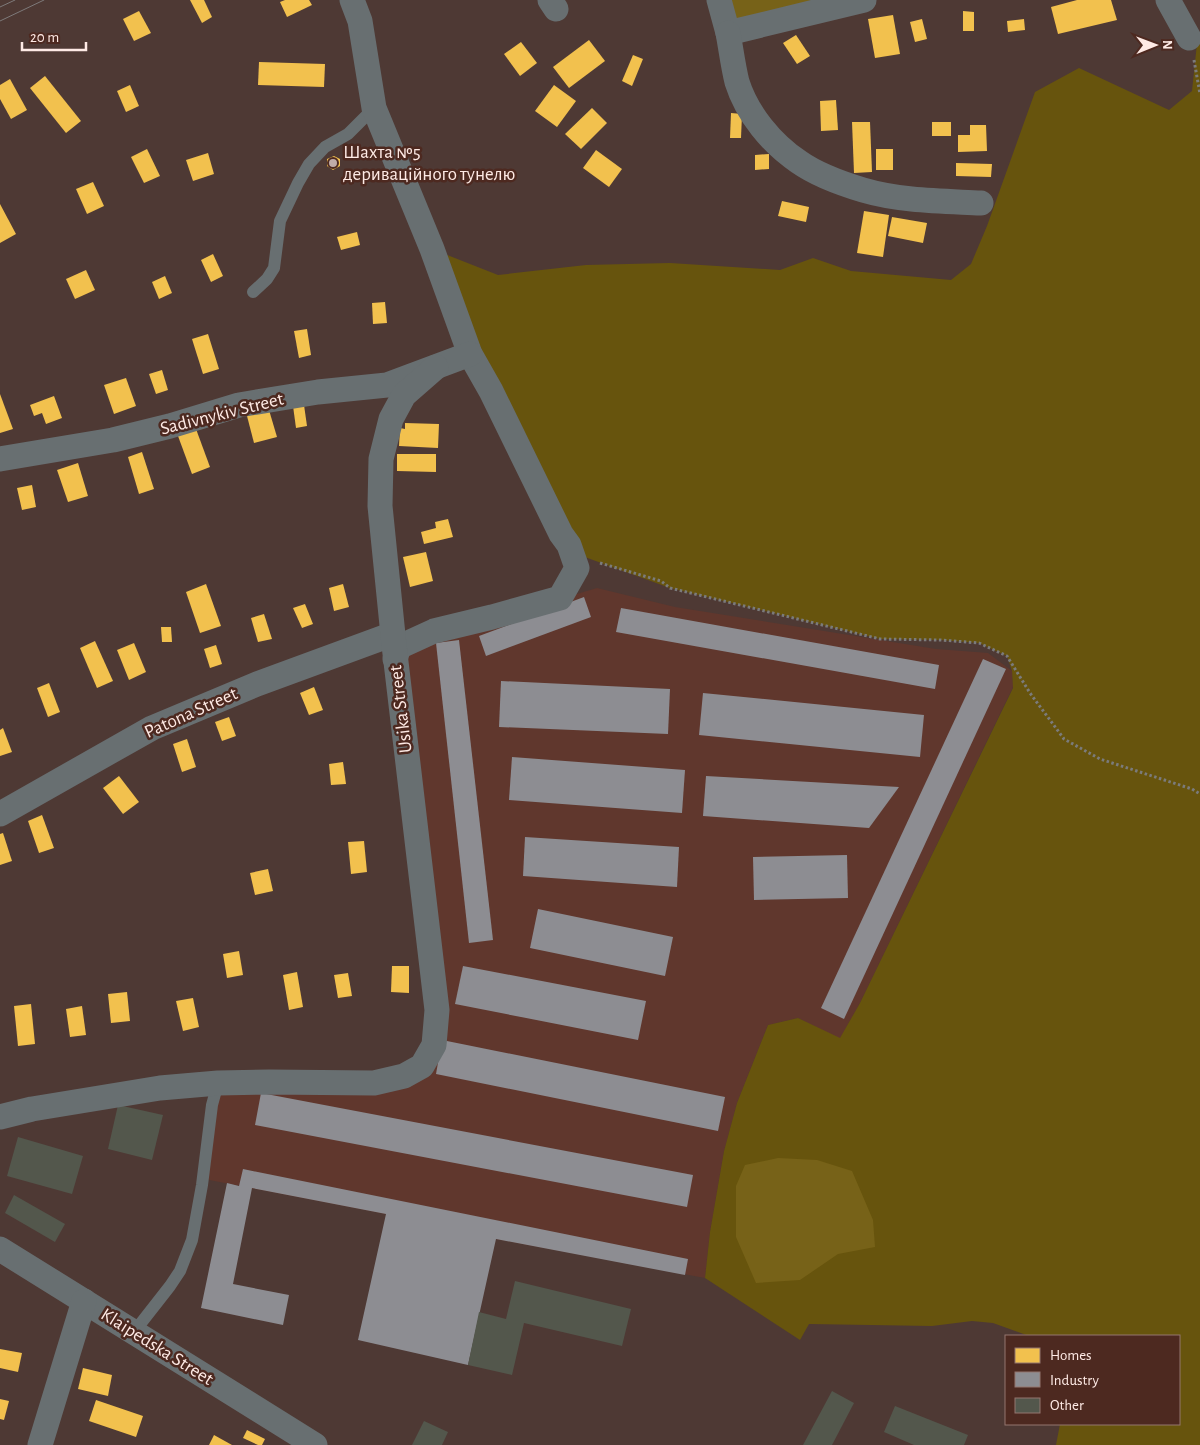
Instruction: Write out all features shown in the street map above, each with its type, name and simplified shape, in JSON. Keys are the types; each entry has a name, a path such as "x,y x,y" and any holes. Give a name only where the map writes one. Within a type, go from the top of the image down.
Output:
{"street":[{"path":"352,0 360,21 374,108 432,249 470,354 491,392 561,534 569,545 577,568 560,598 434,631 399,647 395,659"},
{"path":"719,0 738,82 752,114 770,138 800,163 863,190 906,198 980,203"},
{"path":"728,33 864,0"},
{"path":"1168,0 1189,38"},
{"name":"Sadivnykiv Street","path":"0,459 113,440 170,426 239,405 318,392 387,385 470,354"},
{"name":"Usika Street","path":"218,1083 374,1083 404,1076 422,1066 434,1045 437,1010 395,659 380,506 382,459 391,419 404,395 436,367"},
{"name":"Patona Street","path":"0,814 152,728 257,684 393,634"},
{"path":"0,1116 160,1088 218,1083"},
{"name":"Klaipedska Street","path":"0,1249 315,1445"},
{"path":"40,1445 84,1302"}],"lane":[{"path":"253,292 268,279 274,268 280,221 309,164 325,147 348,134 374,108"},
{"path":"134,1332 180,1271 192,1240 202,1185 212,1106 218,1083"}],"path":[{"path":"1189,38 1200,94"},
{"path":"569,545 582,556 598,563 661,581 670,588 880,639 979,643 1007,656 1030,693 1064,739 1100,759 1192,789 1200,794"}],"shaded area":[{"path":"726,0 826,0 732,22"},
{"path":"1200,32 1200,1445 1056,1445 1060,1425 1180,1425 1180,1335 1026,1335 993,1323 972,1321 932,1326 809,1324 800,1340 705,1278 710,1232 724,1151 737,1103 768,1025 798,1018 840,1038 860,1003 1013,688 1012,671 1007,656 979,643 880,639 670,588 582,556 432,249 498,275 586,265 670,263 780,270 813,258 851,271 951,280 971,264 987,226 1035,92 1079,68 1169,110 1192,91 1198,34"},
{"path":"597,588 675,607 936,649 988,653 1012,671 1013,687 860,1003 840,1039 798,1018 768,1025 737,1103 724,1151 710,1232 705,1278 496,1239 386,1214 199,1178 219,1085 303,1086 431,1058 399,647"},
{"path":"778,1158 817,1160 852,1171 873,1220 875,1247 838,1254 800,1280 756,1283 736,1237 736,1186 745,1165"}],"building: Homes":[{"path":"190,0 204,0 212,17 202,23"},
{"path":"285,0 309,0 312,5 287,17 280,2"},
{"path":"1077,0 1111,0 1117,20 1058,34 1051,7"},
{"path":"139,11 151,33 134,41 123,19"},
{"path":"963,11 974,12 974,31 963,31"},
{"path":"893,15 900,54 875,58 868,19"},
{"path":"922,19 927,39 915,42 910,22"},
{"path":"1024,19 1025,30 1008,32 1007,21"},
{"path":"796,35 810,56 797,64 783,43"},
{"path":"589,40 605,61 569,88 553,67"},
{"path":"521,42 537,63 520,76 504,54"},
{"path":"633,55 643,59 632,86 622,81"},
{"path":"259,62 325,64 324,87 258,85"},
{"path":"45,76 81,121 66,133 30,88"},
{"path":"10,79 27,110 11,119 0,99 0,85"},
{"path":"130,85 139,106 126,112 117,91"},
{"path":"554,85 576,101 557,127 535,111"},
{"path":"836,100 838,130 821,131 820,101"},
{"path":"592,108 607,123 581,149 565,134"},
{"path":"731,113 742,114 741,138 730,138"},
{"path":"852,122 870,122 872,172 854,173"},
{"path":"932,122 951,122 951,136 932,136"},
{"path":"970,125 986,125 987,151 958,152 958,135 970,135"},
{"path":"147,149 160,176 144,183 131,157"},
{"path":"876,149 893,149 893,170 876,170"},
{"path":"596,150 622,169 609,187 583,168"},
{"path":"208,153 214,174 193,181 186,160"},
{"path":"769,154 769,169 755,170 755,155"},
{"name":"Шахта №5 дериваційного тунелю","path":"334,156 340,159 340,166 333,170 327,166 327,159"},
{"path":"956,163 992,164 991,177 956,176"},
{"path":"93,182 104,206 87,214 76,189"},
{"path":"782,201 809,207 806,222 778,216"},
{"path":"0,204 16,234 0,243"},
{"path":"864,211 889,215 883,257 857,253"},
{"path":"892,217 927,223 923,243 888,236"},
{"path":"357,232 360,245 341,250 337,237"},
{"path":"213,254 223,276 211,282 201,260"},
{"path":"86,270 95,290 75,299 66,279"},
{"path":"165,276 172,293 159,299 152,282"},
{"path":"385,302 387,323 373,324 372,303"},
{"path":"307,329 311,355 299,358 294,331"},
{"path":"208,334 219,369 203,374 192,339"},
{"path":"162,370 168,390 156,394 149,374"},
{"path":"126,378 136,406 114,414 104,385"},
{"path":"0,394 13,429 0,433"},
{"path":"54,396 62,418 46,424 42,413 34,416 30,405"},
{"path":"304,405 307,426 296,428 293,406"},
{"path":"269,410 277,437 254,443 247,416"},
{"path":"405,423 439,424 438,448 399,446 400,428 405,429"},
{"path":"196,429 210,467 192,474 178,436"},
{"path":"142,452 154,489 139,494 128,457"},
{"path":"397,454 436,454 436,472 397,471"},
{"path":"78,463 88,496 68,502 57,470"},
{"path":"32,485 36,507 22,510 17,488"},
{"path":"448,519 453,537 424,544 421,532 436,528 435,522"},
{"path":"426,552 433,581 410,587 403,557"},
{"path":"206,584 221,626 200,633 186,592"},
{"path":"343,584 349,607 334,611 329,588"},
{"path":"305,604 313,624 302,628 293,608"},
{"path":"264,614 272,639 258,642 251,618"},
{"path":"161,627 171,627 172,642 162,642"},
{"path":"95,641 113,681 97,688 80,648"},
{"path":"134,643 146,672 129,680 117,650"},
{"path":"216,645 222,664 210,668 204,649"},
{"path":"49,683 60,712 48,717 37,688"},
{"path":"314,687 323,710 309,715 300,693"},
{"path":"229,717 236,736 222,741 215,722"},
{"path":"3,728 12,752 0,756 0,730"},
{"path":"187,739 196,767 182,772 173,744"},
{"path":"343,762 346,784 331,785 329,764"},
{"path":"119,776 139,802 123,814 103,788"},
{"path":"42,815 54,848 39,853 28,821"},
{"path":"3,833 12,861 0,865 0,834"},
{"path":"364,841 367,872 351,874 348,842"},
{"path":"268,869 273,891 255,895 250,873"},
{"path":"239,951 243,975 227,978 223,954"},
{"path":"392,966 409,966 409,993 391,992"},
{"path":"297,972 303,1007 289,1010 283,975"},
{"path":"348,973 352,996 338,998 334,975"},
{"path":"127,992 130,1021 111,1023 108,994"},
{"path":"193,998 199,1027 183,1031 176,1001"},
{"path":"31,1004 35,1044 18,1046 14,1006"},
{"path":"82,1006 86,1035 70,1037 66,1009"},
{"path":"0,1349 22,1353 18,1372 0,1368"},
{"path":"83,1368 112,1375 108,1396 78,1389"},
{"path":"0,1399 9,1401 4,1420 0,1419"},
{"path":"96,1400 143,1416 136,1437 89,1421"},
{"path":"247,1430 265,1439 262,1445 243,1438"},
{"path":"214,1435 232,1445 209,1445"}],"building: Industry":[{"path":"584,597 591,617 486,656 479,636"},
{"path":"621,608 939,665 935,689 616,632"},
{"path":"459,640 493,940 469,943 436,643"},
{"path":"983,659 1006,669 844,1019 821,1008"},
{"path":"501,681 670,689 668,734 499,727"},
{"path":"703,693 924,715 920,757 699,735"},
{"path":"512,757 685,770 682,813 509,800"},
{"path":"706,776 899,787 869,828 703,816"},
{"path":"525,837 679,847 677,887 523,876"},
{"path":"847,855 848,898 754,900 753,857"},
{"path":"538,909 673,937 665,976 530,948"},
{"path":"463,966 646,1001 638,1040 455,1004"},
{"path":"442,1040 725,1097 718,1131 436,1074"},
{"path":"261,1093 693,1175 687,1207 255,1125"},
{"path":"243,1169 688,1259 685,1275 496,1239 468,1365 358,1340 386,1214 252,1188 233,1284 289,1295 283,1325 201,1308 227,1183 239,1186"}],"building: Other":[{"path":"118,1105 163,1115 152,1160 108,1149"},
{"path":"18,1137 83,1156 72,1194 7,1176"},
{"path":"14,1195 65,1224 55,1242 5,1213"},
{"path":"515,1281 631,1309 622,1346 524,1323 512,1375 468,1365 479,1312 506,1319"},
{"path":"832,1391 854,1403 832,1445 803,1445"},
{"path":"895,1406 968,1435 964,1445 914,1445 884,1432"},
{"path":"424,1421 448,1432 442,1445 412,1445"}],"tram line":[{"path":"0,7 15,0"},
{"path":"0,21 44,0"}],"place":[{"name":"Шахта №5 дериваційного тунелю","path":"333,163"}]}
